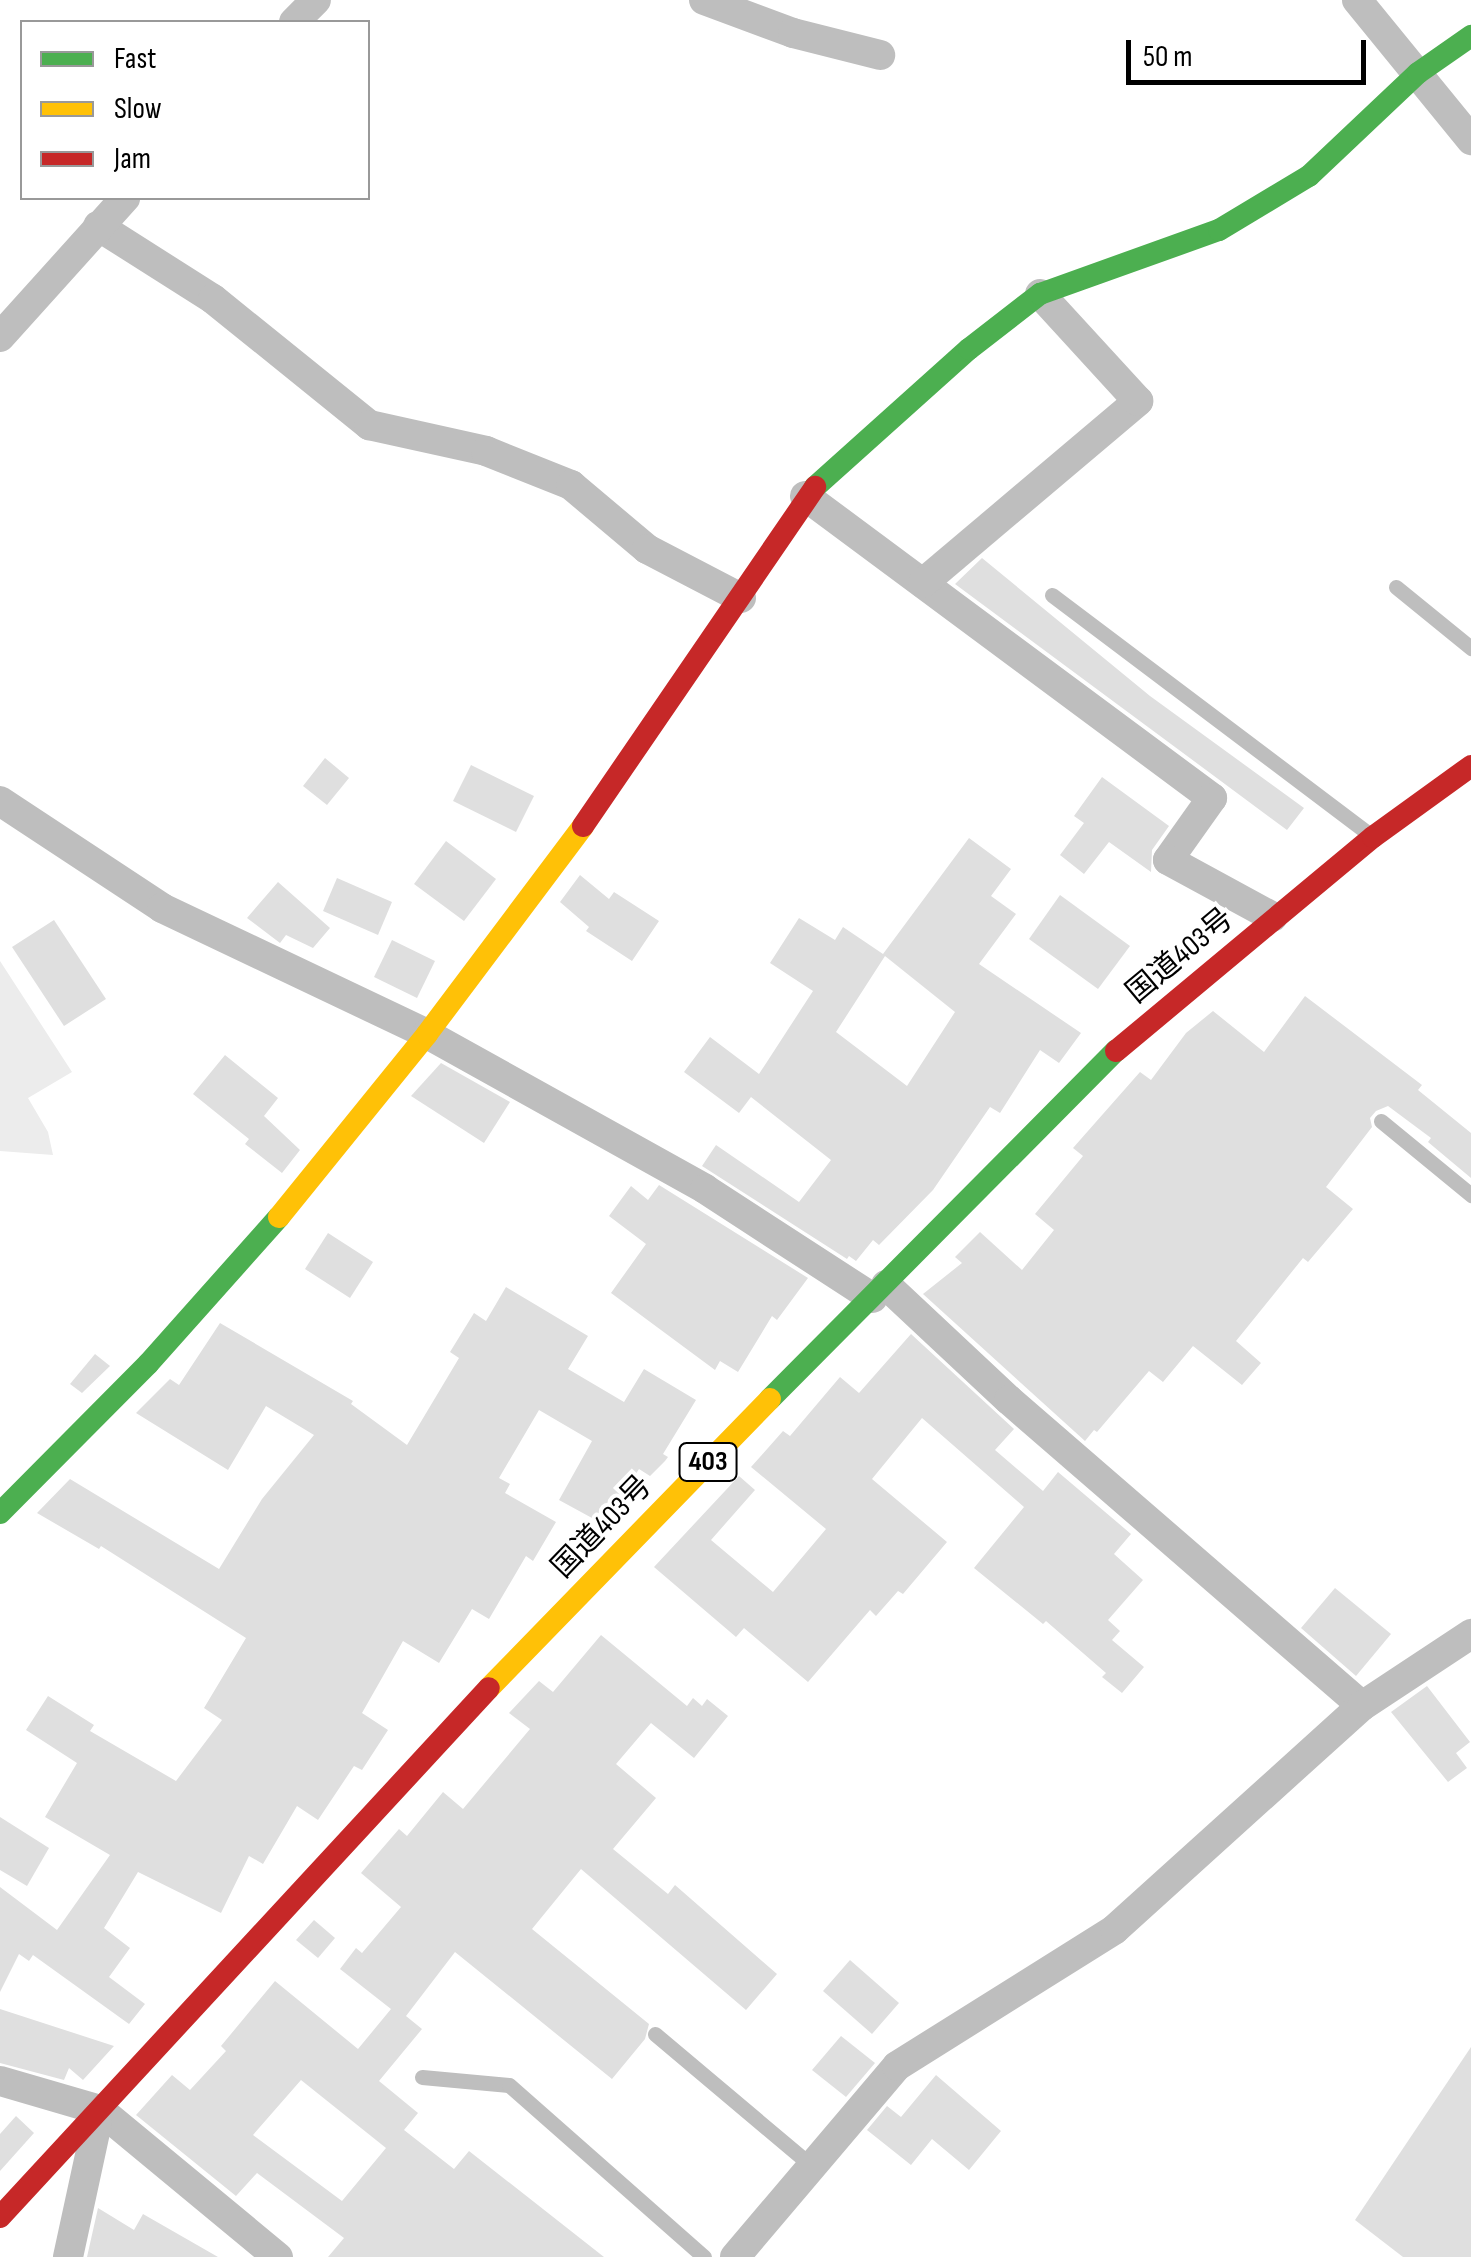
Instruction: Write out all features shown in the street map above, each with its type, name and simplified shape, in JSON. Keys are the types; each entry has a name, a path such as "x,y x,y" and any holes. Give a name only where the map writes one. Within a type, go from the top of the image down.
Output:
{"main road":[{"path":"0,1513 80,1436 304,1189 427,1034 557,863 741,598 805,496 968,349 1040,294 1219,230 1309,176 1418,73 1471,36"},
{"name":"国道403号","path":"0,2217 332,1854 573,1599 1112,1054 1372,837 1471,766"}],"street":[{"path":"296,20 316,0"},
{"path":"704,0 793,33 880,55"},
{"path":"1357,0 1471,140"},
{"path":"0,337 124,200"},
{"path":"98,226 212,298 369,426 486,450 571,485 647,549 741,598"},
{"path":"923,584 1138,402 1040,294"},
{"path":"805,496 1212,798 1168,860 1273,917"},
{"path":"0,801 162,908 427,1034 705,1189 879,1292 1362,1706"},
{"path":"735,2257 897,2066 1114,1929 1362,1706 1471,1634"},
{"path":"0,2081 100,2110 278,2257"},
{"path":"68,2257 100,2110"}],"lane":[{"path":"1396,587 1471,648"},
{"path":"1052,595 1372,837"},
{"path":"1381,1121 1471,1196"},
{"path":"655,2034 812,2166"},
{"path":"422,2077 509,2085 704,2257"}],"shaded area":[{"path":"0,961 72,1072 28,1098 48,1132 53,1155 0,1151"}],"building":[{"path":"982,558 1150,696 1304,808 1287,830 955,584"},
{"path":"325,758 349,778 327,805 303,786"},
{"path":"471,765 534,796 516,832 453,801"},
{"path":"1102,777 1169,826 1152,850 1151,872 1109,842 1084,874 1060,855 1084,823 1074,816"},
{"path":"969,838 1011,869 991,896 1016,914 979,964 1081,1033 1059,1063 1040,1050 1000,1113 990,1107 933,1190 879,1245 873,1240 856,1261 849,1256 847,1259 702,1166 716,1145 799,1202 831,1160 751,1097 739,1113 684,1072 710,1037 759,1074 813,991 770,963 799,918 835,940 843,927 883,954","holes":["885,956 955,1012 907,1086 836,1032"]},
{"path":"446,841 496,879 464,921 414,884"},
{"path":"580,875 609,899 614,892 659,921 632,961 586,931 589,927 560,902"},
{"path":"337,878 392,902 378,935 323,911"},
{"path":"278,882 330,928 313,948 286,935 280,943 247,918"},
{"path":"1060,895 1130,946 1098,989 1029,939"},
{"path":"54,920 106,999 64,1026 12,947"},
{"path":"392,940 435,961 417,998 374,977"},
{"path":"1305,996 1422,1085 1418,1090 1471,1133 1471,1178 1428,1142 1431,1138 1388,1106 1376,1111 1370,1118 1372,1127 1326,1187 1353,1209 1308,1262 1303,1258 1236,1341 1261,1363 1242,1385 1193,1346 1163,1382 1149,1371 1085,1441 923,1294 962,1263 955,1257 980,1232 1022,1270 1054,1230 1035,1214 1083,1156 1073,1148 1140,1072 1151,1080 1186,1033 1213,1011 1264,1052"},
{"path":"225,1055 278,1098 264,1116 300,1150 282,1173 245,1144 249,1139 193,1094"},
{"path":"441,1063 510,1102 484,1143 411,1096"},
{"path":"659,1185 808,1278 777,1320 772,1316 738,1372 720,1361 715,1370 611,1293 646,1244 609,1216 631,1186 648,1200"},
{"path":"328,1233 373,1262 350,1298 305,1269"},
{"path":"506,1287 588,1336 568,1369 624,1402 644,1369 696,1400 663,1454 668,1457 650,1476 639,1469 603,1524 559,1500 592,1441 539,1410 499,1478 510,1484 505,1493 556,1522 533,1561 526,1556 489,1619 472,1609 439,1663 403,1641 362,1713 388,1730 362,1770 354,1766 318,1820 297,1806 263,1864 249,1856 221,1913 138,1872 104,1928 130,1948 109,1977 145,2004 129,2024 33,1955 29,1961 19,1954 0,1992 0,1887 57,1930 110,1855 45,1817 77,1763 26,1730 48,1696 94,1725 90,1731 176,1781 222,1720 204,1708 246,1638 101,1546 99,1549 37,1513 70,1479 219,1569 262,1499 314,1435 266,1406 228,1470 136,1413 170,1379 179,1385 220,1323 353,1401 351,1404 407,1445 459,1358 450,1352 474,1313 486,1321"},
{"path":"911,1334 1014,1429 995,1450 1043,1491 1058,1472 1131,1534 1114,1554 1143,1580 1108,1620 1120,1631 1112,1640 1144,1667 1122,1693 1102,1677 1106,1673 1046,1621 1043,1624 974,1568 1024,1507 922,1418 872,1479 947,1542 903,1594 898,1591 876,1616 870,1610 808,1682 744,1628 736,1637 654,1567 739,1476 755,1490 711,1540 773,1592 826,1529 751,1467 783,1431 790,1436 840,1377 859,1393"},
{"path":"95,1354 110,1366 82,1393 70,1384"},
{"path":"1335,1588 1391,1634 1356,1676 1301,1628"},
{"path":"601,1635 687,1706 693,1698 702,1706 707,1699 728,1716 694,1758 651,1723 616,1764 656,1798 613,1849 668,1894 675,1885 777,1974 746,2010 581,1869 532,1929 649,2024 645,2039 612,2079 455,1952 406,2016 422,2029 379,2081 418,2113 404,2130 454,2169 469,2151 604,2257 328,2257 344,2238 257,2173 236,2196 136,2115 172,2075 190,2090 226,2051 221,2046 275,1981 358,2049 391,2009 340,1969 356,1948 362,1953 401,1907 361,1873 399,1829 407,1836 443,1792 463,1809 530,1729 509,1713 539,1681 553,1692","holes":["301,2080 386,2148 342,2201 253,2135"]},
{"path":"1427,1686 1470,1742 1456,1753 1467,1768 1448,1782 1391,1712"},
{"path":"0,1817 49,1848 27,1886 0,1870"},
{"path":"314,1920 335,1938 318,1958 296,1940"},
{"path":"850,1960 899,2003 872,2034 823,1991"},
{"path":"0,2009 114,2046 83,2080 69,2068 64,2080 0,2063"},
{"path":"841,2036 875,2063 846,2097 812,2070"},
{"path":"1471,2047 1471,2257 1403,2257 1355,2220"},
{"path":"936,2075 1001,2131 969,2170 932,2139 911,2165 867,2130 887,2106 901,2117"},
{"path":"16,2116 34,2133 0,2171 0,2134"},
{"path":"98,2208 134,2230 143,2214 218,2257 87,2257"}],"traffic: fast":[{"path":"815,487 969,349 1040,294 1219,230 1309,176 1418,73 1471,36"},
{"path":"770,1399 1116,1051"},
{"path":"0,1513 148,1364 279,1217"}],"traffic: slow":[{"path":"279,1217 427,1034 583,826"},
{"path":"489,1688 770,1399"}],"traffic: jam":[{"path":"583,826 815,487"},
{"path":"1116,1051 1373,837 1471,766"},
{"path":"0,2217 489,1688"}]}
